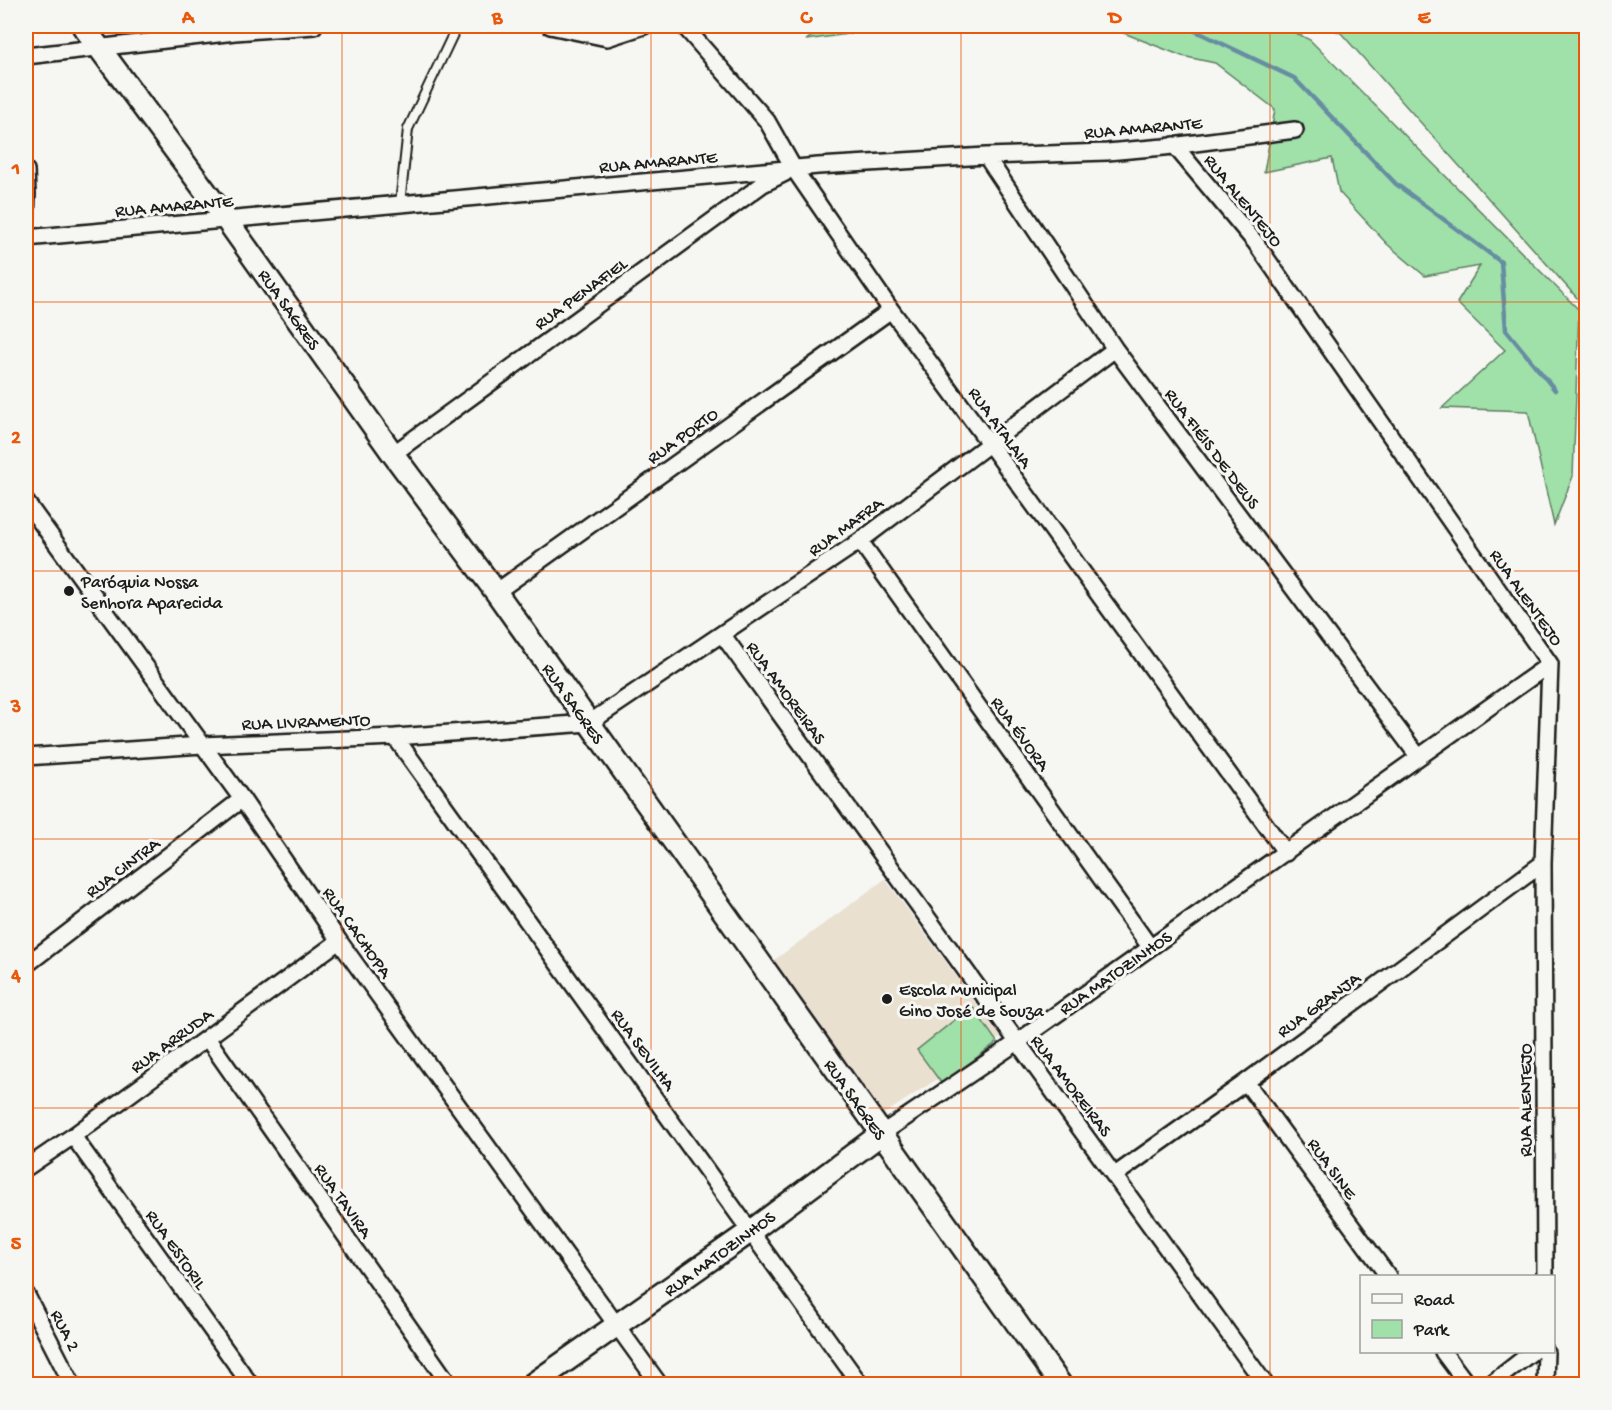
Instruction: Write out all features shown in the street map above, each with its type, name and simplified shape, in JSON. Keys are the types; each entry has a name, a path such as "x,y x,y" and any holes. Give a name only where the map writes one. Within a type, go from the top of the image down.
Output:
{"street":[{"name":"RUA SAGRES","path":"83,26 226,219 393,454 496,592 1060,1384"},
{"path":"26,56 236,32 314,26"},
{"path":"550,26 606,38 644,26"},
{"name":"RUA ATALAIA","path":"684,26 767,121 794,169 891,310 1286,853"},
{"name":"RUA AMARANTE","path":"26,238 794,169 986,156 1107,152 1294,130"},
{"name":"RUA ALENTEJO","path":"1174,145 1255,242 1550,664 1543,863 1545,1275"},
{"name":"RUA FIÉIS DE DEUS","path":"986,156 1115,349 1418,756"},
{"name":"RUA PENAFIEL","path":"393,454 763,184 794,169"},
{"path":"26,170 26,224"},
{"name":"RUA PORTO","path":"496,592 891,310"},
{"name":"RUA MAFRA","path":"589,723 860,541 1115,349"},
{"name":"RUA CACHOPA","path":"26,502 659,1384"},
{"name":"RUA ÉVORA","path":"860,541 1150,947"},
{"name":"RUA AMOREIRAS","path":"722,634 1265,1384"},
{"name":"RUA MATOZINHOS","path":"533,1384 751,1231 881,1134 1016,1043 1550,664"},
{"name":"RUA LIVRAMENTO","path":"26,757 202,745 395,738 589,723"},
{"name":"RUA SEVILHA","path":"395,738 860,1384"},
{"name":"RUA CINTRA","path":"26,965 242,800"},
{"name":"RUA GRANJA","path":"1115,1175 1246,1082 1543,863"},
{"name":"RUA ARRUDA","path":"26,1168 339,941"},
{"name":"RUA TAVIRA","path":"207,1038 449,1384"},
{"name":"RUA SINE","path":"1246,1082 1387,1275"},
{"name":"RUA ESTORIL","path":"73,1136 250,1384"},
{"name":"RUA 2","path":"26,1294 72,1384"},
{"path":"1444,1353 1467,1384"},
{"path":"1491,1384 1531,1353"},
{"path":"1545,1384 1546,1353"}],"lane":[{"path":"400,204 408,129 457,26"}],"shaded area":[{"name":"Escola Municipal Gino José de Souza","path":"885,879 1001,1037 884,1114 773,961"}],"green space":[{"path":"826,26 903,26 806,40"},
{"path":"1106,26 1282,26 1310,40 1579,310 1573,476 1554,525 1528,411 1442,408 1505,350 1457,303 1480,266 1425,276 1387,244 1339,192 1332,158 1264,172 1275,109 1215,63 1182,56"},
{"path":"1326,26 1586,26 1586,308 1341,33"},
{"path":"972,1006 997,1042 942,1084 917,1050"}],"waterway":[{"path":"1185,26 1294,78 1396,184 1501,262 1506,330 1555,390"}],"place":[{"name":"Paróquia Nossa Senhora Aparecida","path":"69,591"},
{"name":"Escola Municipal Gino José de Souza","path":"887,999"}]}
